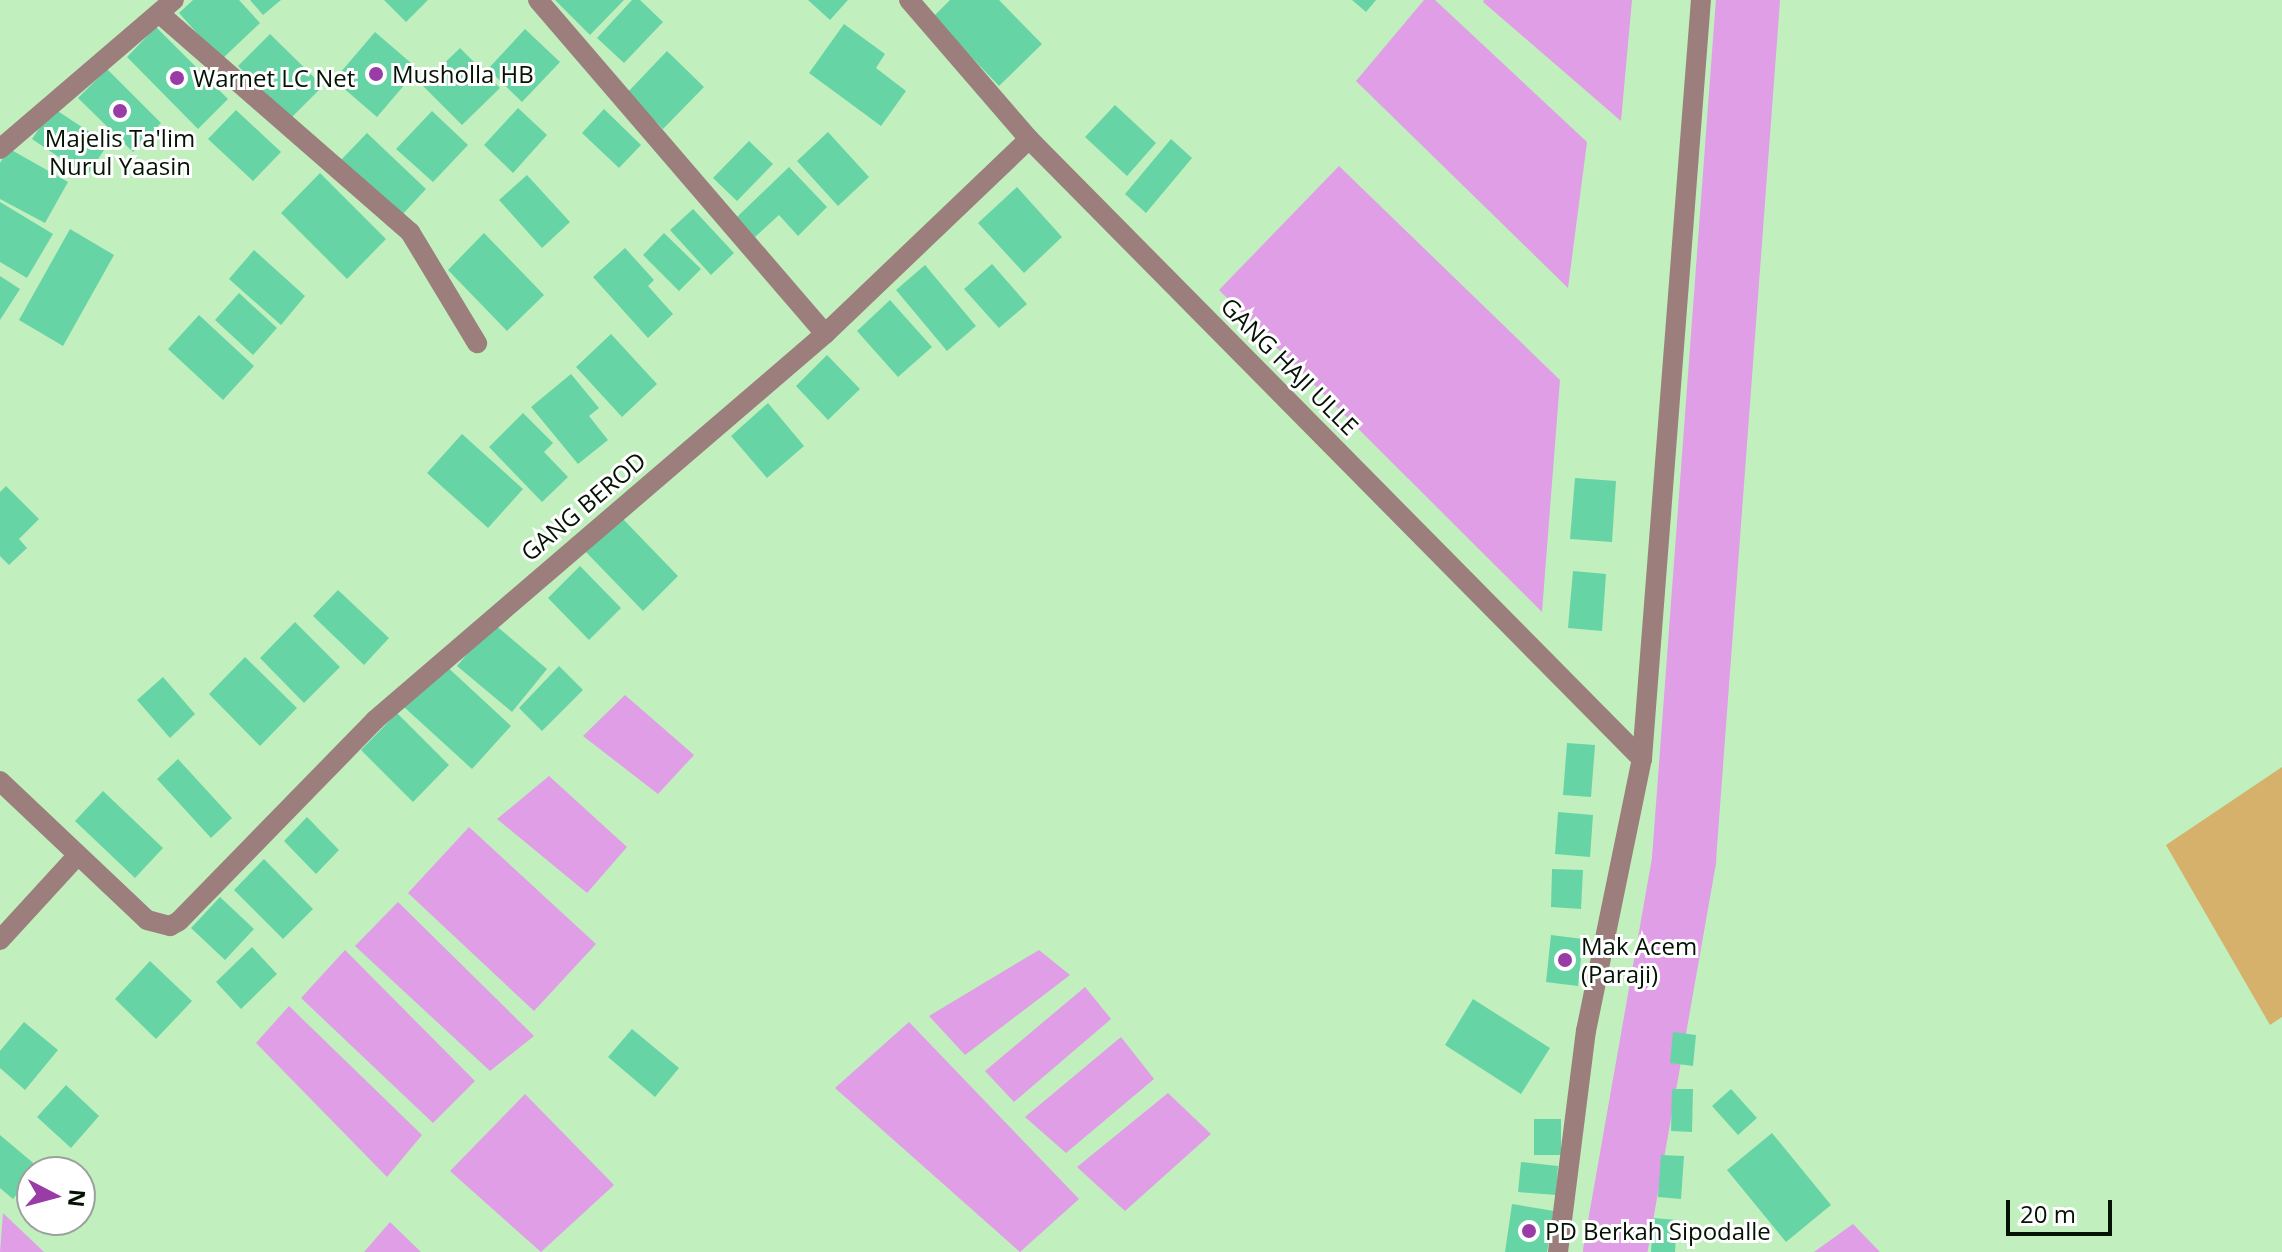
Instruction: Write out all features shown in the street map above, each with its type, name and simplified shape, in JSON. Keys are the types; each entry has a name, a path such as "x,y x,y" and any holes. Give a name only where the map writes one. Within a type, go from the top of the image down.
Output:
{"street":[{"path":"538,0 825,334"},
{"name":"GANG HAJI ULLE","path":"909,0 1029,139 1642,759"},
{"path":"1558,1252 1586,1031 1642,759 1701,0"},
{"path":"0,149 167,7 410,232 477,343"},
{"name":"GANG BEROD","path":"78,855 147,920 170,926 179,921 375,720 825,334 1029,139"},
{"path":"0,781 78,855 0,940"}],"shaded area":[{"path":"1424,0 1435,0 1587,142 1568,288 1356,81"},
{"path":"1632,0 1621,121 1483,2"},
{"path":"1339,166 1560,380 1542,612 1219,290"},
{"path":"625,695 694,755 658,794 583,736"},
{"path":"2282,767 2282,1017 2270,1025 2166,845"},
{"path":"549,776 627,847 587,893 497,819"},
{"path":"469,827 596,944 534,1011 408,893"},
{"path":"398,902 534,1036 490,1071 355,946"},
{"path":"345,950 475,1081 433,1123 301,998"},
{"path":"1039,950 1070,975 965,1055 929,1016"},
{"path":"1085,987 1111,1019 1014,1102 985,1071"},
{"path":"289,1006 422,1135 387,1177 256,1043"},
{"path":"909,1022 1079,1199 1020,1252 835,1088"},
{"path":"1121,1037 1154,1079 1066,1153 1025,1117"},
{"path":"1168,1093 1211,1134 1125,1211 1077,1167"},
{"path":"525,1094 614,1185 541,1252 450,1171"},
{"path":"3,1213 16,1225 16,1236 27,1236 44,1252 0,1252"},
{"path":"390,1222 421,1252 364,1252"},
{"path":"1853,1224 1880,1252 1814,1252"}],"building":[{"path":"193,0 239,0 260,23 221,60 179,13"},
{"path":"250,0 281,0 263,15"},
{"path":"384,0 428,0 406,22"},
{"path":"555,0 624,0 590,35"},
{"path":"632,0 640,0 663,22 624,63 597,38"},
{"path":"808,0 848,0 830,20"},
{"path":"950,0 999,0 1042,44 999,86 933,17"},
{"path":"1352,0 1376,0 1366,12"},
{"path":"844,24 885,54 876,68 906,91 881,126 809,73"},
{"name":"Warnet LC Net","path":"156,27 228,99 198,129 127,57"},
{"path":"525,29 560,62 522,102 488,69"},
{"name":"Musholla HB","path":"375,32 418,69 377,117 334,80"},
{"path":"270,34 323,86 291,118 238,66"},
{"path":"460,48 500,88 462,125 422,85"},
{"path":"667,51 704,87 663,129 627,93"},
{"name":"Majelis Ta'lim Nurul Yaasin","path":"107,69 161,123 133,152 78,98"},
{"path":"1115,105 1156,143 1127,176 1085,137"},
{"path":"53,108 108,144 87,176 32,139"},
{"path":"518,108 547,135 513,173 484,145"},
{"path":"604,109 641,145 619,168 582,133"},
{"path":"236,110 281,152 253,181 208,139"},
{"path":"432,111 468,145 433,182 396,149"},
{"path":"828,132 869,177 838,206 797,161"},
{"path":"367,133 426,189 401,216 341,160"},
{"path":"1171,139 1192,158 1146,213 1125,194"},
{"path":"749,141 773,164 737,201 713,178"},
{"path":"8,148 68,182 45,223 0,199 0,163"},
{"path":"789,167 827,207 798,236 779,215 755,237 737,217"},
{"path":"320,173 386,239 347,279 281,213"},
{"path":"527,175 570,222 542,248 499,200"},
{"path":"1017,187 1062,237 1024,273 978,223"},
{"path":"0,202 53,234 27,278 0,262"},
{"path":"693,209 734,253 711,275 670,230"},
{"path":"70,229 114,255 63,346 19,320"},
{"path":"484,233 544,295 507,331 448,270"},
{"path":"664,233 701,269 679,291 643,255"},
{"path":"625,248 654,280 648,286 673,314 648,338 593,277"},
{"path":"254,250 305,296 281,325 229,279"},
{"path":"992,264 1027,304 999,328 964,289"},
{"path":"925,265 976,326 947,351 896,290"},
{"path":"0,276 20,289 0,320"},
{"path":"239,293 277,328 253,355 215,320"},
{"path":"890,300 932,347 898,377 857,331"},
{"path":"199,315 254,366 223,400 168,349"},
{"path":"611,334 657,384 622,417 576,367"},
{"path":"827,355 860,389 828,420 796,386"},
{"path":"571,374 599,408 589,416 608,440 578,464 531,407"},
{"path":"768,403 804,446 767,478 731,436"},
{"path":"523,413 553,443 544,452 568,477 542,502 489,447"},
{"path":"462,434 523,489 488,528 427,473"},
{"path":"1575,478 1616,481 1612,542 1570,539"},
{"path":"6,486 39,519 19,539 27,548 9,565 0,556 0,492"},
{"path":"621,517 678,576 643,611 585,551"},
{"path":"580,566 621,608 589,640 548,598"},
{"path":"1573,571 1606,574 1602,631 1568,628"},
{"path":"338,590 389,638 364,665 313,616"},
{"path":"295,622 340,667 304,703 260,658"},
{"path":"493,623 547,669 512,712 457,666"},
{"path":"245,657 297,708 260,746 209,694"},
{"path":"443,663 511,726 472,769 404,707"},
{"path":"559,666 583,690 542,731 519,708"},
{"path":"163,677 195,714 170,738 137,700"},
{"path":"397,713 449,765 413,802 361,750"},
{"path":"1567,743 1595,745 1591,797 1563,795"},
{"path":"178,759 232,818 211,838 157,779"},
{"path":"103,791 163,848 135,878 75,821"},
{"path":"1558,812 1593,815 1590,857 1555,854"},
{"path":"307,817 339,850 316,874 284,841"},
{"path":"264,859 313,909 283,939 234,890"},
{"path":"1552,869 1583,870 1581,909 1551,907"},
{"path":"220,897 254,929 225,960 191,928"},
{"name":"Mak Acem (Paraji)","path":"1551,935 1583,939 1578,986 1546,982"},
{"path":"252,947 277,974 241,1009 216,982"},
{"path":"150,961 192,1001 156,1039 115,999"},
{"path":"1473,999 1550,1048 1521,1094 1445,1045"},
{"path":"24,1022 58,1050 25,1090 0,1068 0,1051"},
{"path":"632,1029 679,1068 655,1097 608,1057"},
{"path":"1673,1032 1696,1035 1693,1066 1670,1063"},
{"path":"66,1085 99,1116 71,1148 37,1117"},
{"path":"1672,1089 1693,1089 1692,1132 1671,1131"},
{"path":"1731,1089 1757,1118 1738,1135 1712,1106"},
{"path":"1534,1119 1561,1119 1561,1155 1534,1155"},
{"path":"1772,1133 1831,1205 1786,1242 1727,1170"},
{"path":"0,1135 25,1156 16,1156 16,1195 13,1199 0,1188"},
{"path":"1661,1155 1684,1156 1681,1199 1658,1197"},
{"path":"1521,1162 1558,1166 1556,1195 1518,1192"},
{"name":"PD Berkah Sipodalle","path":"1512,1204 1554,1211 1547,1252 1505,1252"},
{"path":"1653,1218 1677,1220 1675,1252 1651,1252"}],"waterway":[{"path":"1615,1252 1684,859 1748,0"}],"place":[{"name":"Musholla HB","path":"376,74"},
{"name":"Warnet LC Net","path":"177,78"},
{"name":"Majelis Ta'lim Nurul Yaasin","path":"120,111"},
{"name":"Mak Acem (Paraji)","path":"1565,960"},
{"name":"PD Berkah Sipodalle","path":"1529,1231"}]}
